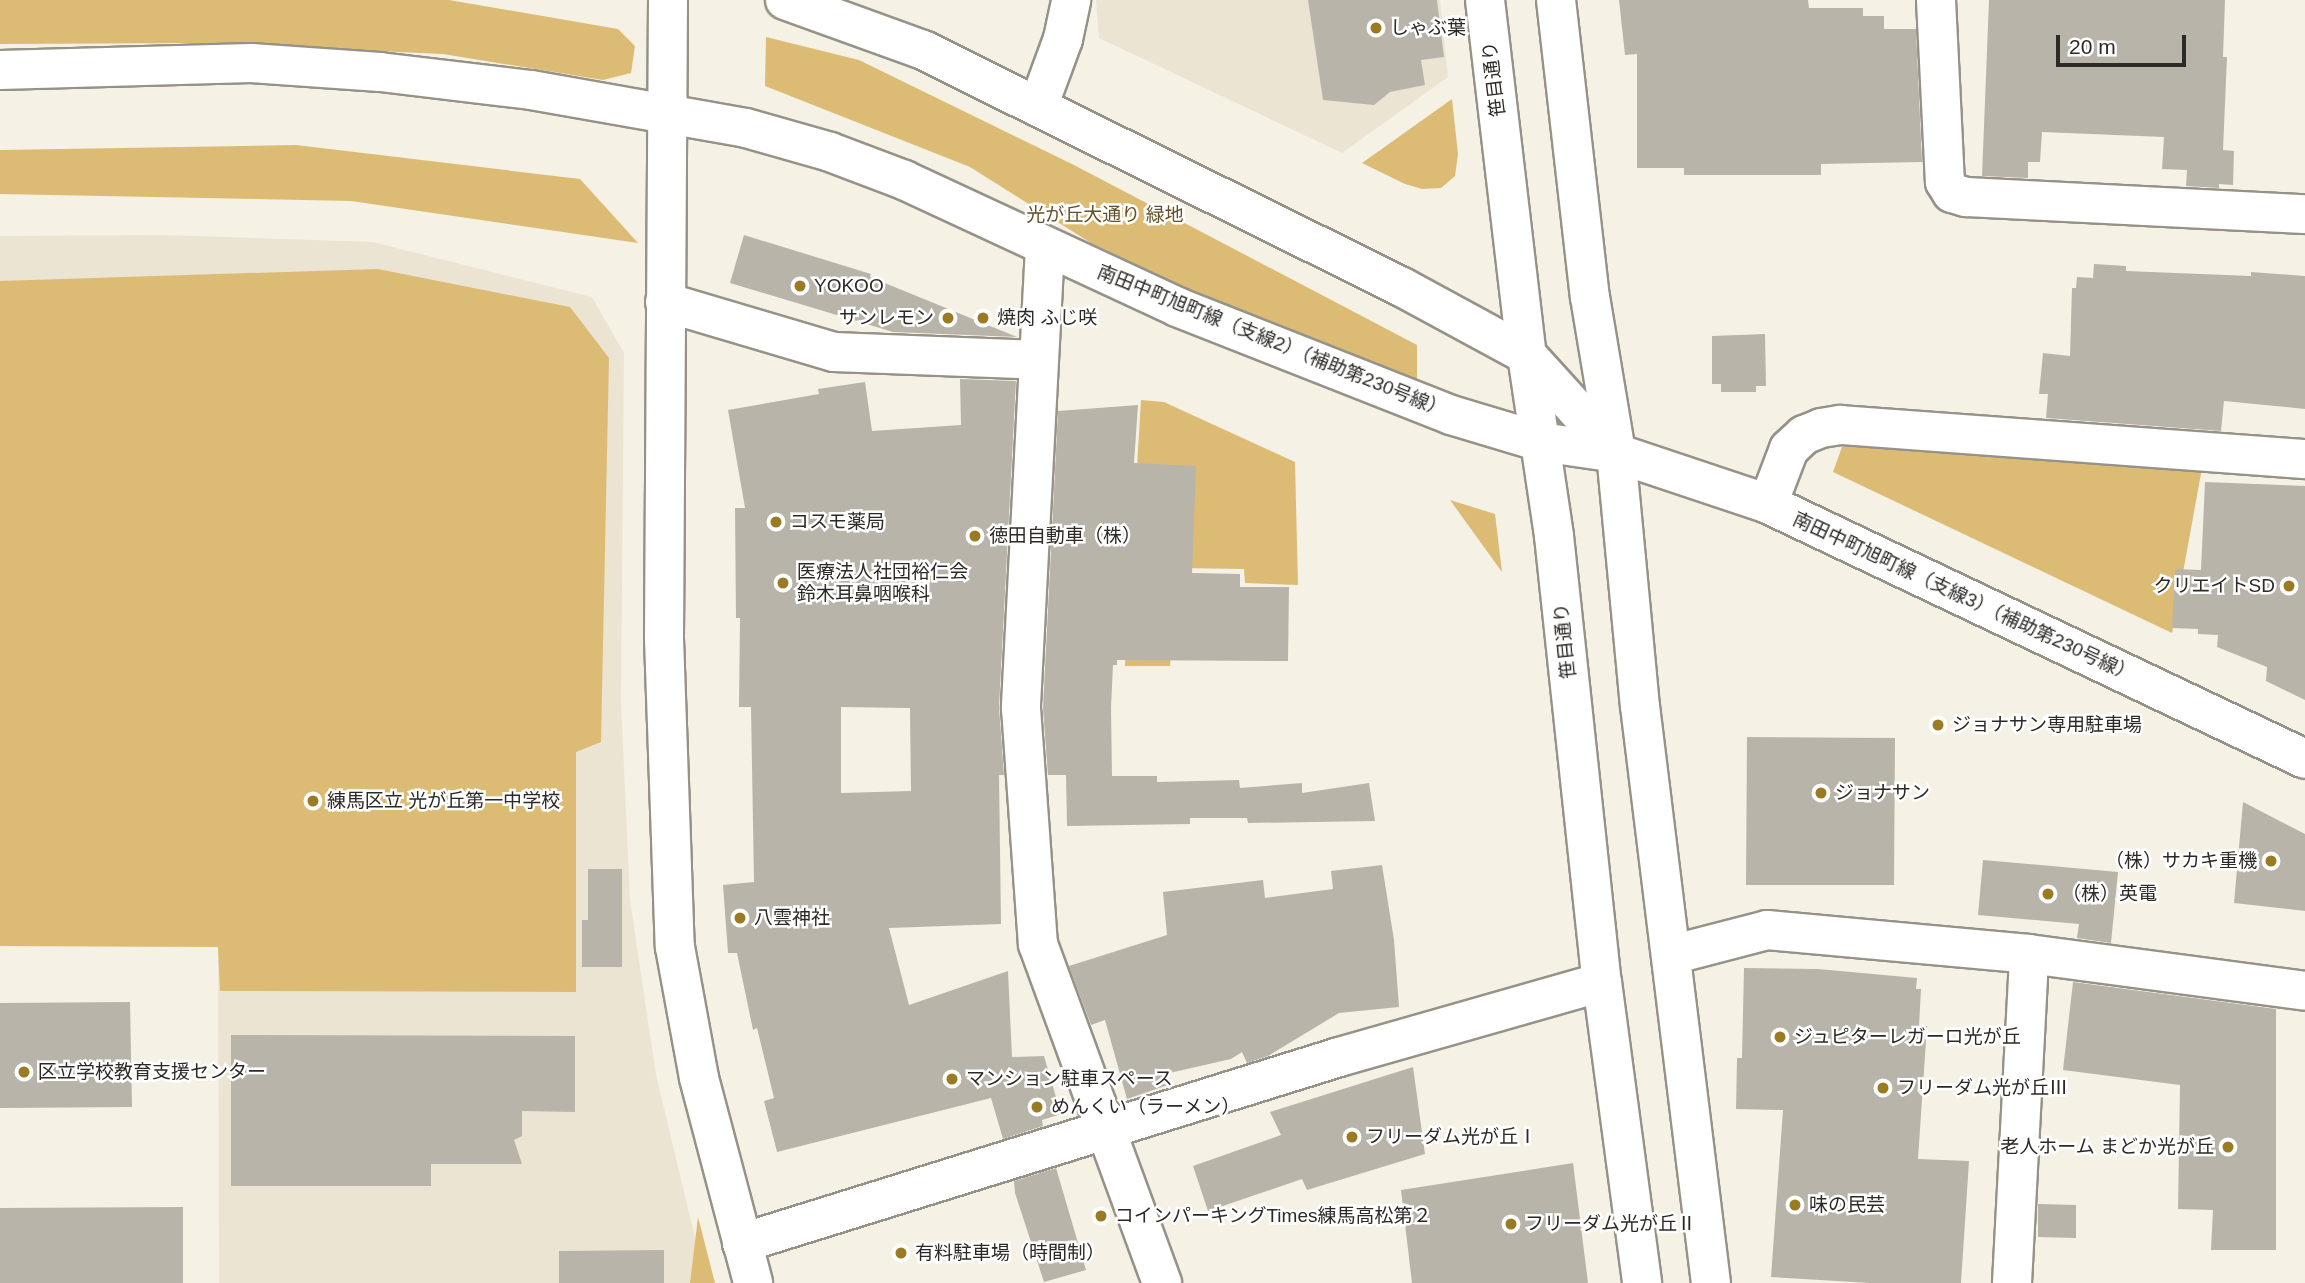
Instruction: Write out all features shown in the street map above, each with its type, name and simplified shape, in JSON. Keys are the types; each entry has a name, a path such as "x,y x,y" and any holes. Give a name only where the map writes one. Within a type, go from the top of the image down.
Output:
{"main road":[{"path":"668,0 664,639 675,947 699,1078 753,1283"},
{"path":"785,0 923,50 1402,287 1527,355 1616,453"},
{"path":"1038,107 1063,39 1071,0"},
{"name":"笹目通り","path":"1485,0 1527,355 1554,536 1602,982 1642,1283"},
{"path":"1556,0 1590,297 1616,453 1640,706 1711,1283"},
{"path":"1936,0 1945,182 1952,193 1966,197 2305,214"},
{"name":"南田中町旭町線（支線2）（補助第230号線）","path":"0,70 251,63 380,72 531,90 746,128 830,152 904,180 1177,307 1451,415 1541,442 1616,453"},
{"path":"1045,247 1021,708 1038,944 1104,1132 1162,1283"},
{"path":"665,302 834,352 1040,360"},
{"path":"1768,504 1790,449 1804,435 1821,428 1841,425 2305,459"},
{"name":"南田中町旭町線（支線3）（補助第230号線）","path":"1616,453 1768,504 2305,759"},
{"path":"1671,955 1767,930 2029,954 2305,990"},
{"path":"2012,1283 2029,954"},
{"path":"742,1243 1339,1057 1602,982"}],"shaded area":[{"path":"1096,0 1440,0 1448,77 1342,153 1099,38"},
{"name":"練馬区立 光が丘第一中学校","path":"162,235 373,242 592,297 624,353 621,702 630,900 656,1075 706,1283 219,1283 218,947 0,946 0,236"}],"green space":[{"path":"0,0 449,0 618,29 635,46 631,73 603,80 443,54 198,43 0,44"},
{"name":"光が丘大通り 緑地","path":"766,37 859,60 1074,165 1417,345 1417,386 1325,353 1091,243 970,167 765,86"},
{"path":"1452,99 1458,154 1455,176 1441,188 1422,189 1405,184 1362,163"},
{"path":"296,145 580,179 638,243 351,201 0,194 0,150"},
{"name":"練馬区立 光が丘第一中学校","path":"378,269 570,307 609,358 601,742 576,752 576,992 220,991 218,947 0,946 0,281"},
{"path":"1141,400 1164,402 1295,462 1298,585 1245,583 1244,569 1177,568 1170,666 1125,666"},
{"path":"1854,441 2202,468 2172,633 1833,472 1842,447"},
{"path":"1450,500 1495,514 1502,572"},
{"path":"698,1217 715,1283 690,1283"}],"building":[{"name":"しゃぶ葉","path":"1308,0 1437,0 1444,57 1421,60 1425,85 1390,92 1374,105 1323,100"},
{"path":"1619,0 1808,0 1809,8 1863,8 1863,16 1884,16 1884,29 1916,29 1922,162 1821,164 1821,175 1684,175 1684,168 1637,168 1637,54 1625,55"},
{"path":"1989,0 2225,0 2223,57 2227,57 2223,150 2234,151 2233,185 2219,184 2219,188 2186,186 2187,170 2162,169 2164,137 2042,132 2040,162 2028,162 2028,178 1982,176"},
{"path":"744,235 871,274 870,277 1017,337 893,332 730,283"},
{"path":"2094,264 2126,266 2126,271 2251,276 2251,272 2305,276 2305,409 2224,401 2221,431 2046,418 2048,394 2039,394 2043,353 2070,356 2072,288 2076,288 2077,277 2093,278"},
{"path":"1765,334 1766,386 1756,386 1756,392 1721,392 1721,384 1712,384 1712,336"},
{"path":"960,379 1016,381 999,707 1004,775 999,775 1001,924 889,928 909,1005 1008,971 1012,1057 1044,1056 1061,1114 1042,1120 1043,1126 1003,1139 991,1098 777,1152 764,1101 774,1098 757,1028 753,1030 737,953 728,953 723,885 754,882 751,707 739,707 740,618 736,618 735,508 745,508 728,410 819,394 818,389 865,382 872,431 961,425","holes":["841,707 910,708 911,791 841,793"]},
{"path":"1138,405 1134,463 1196,466 1192,573 1240,574 1240,587 1289,587 1288,661 1117,660 1117,665 1113,665 1111,707 1112,776 1157,776 1157,782 1239,780 1240,788 1302,783 1302,793 1369,783 1375,821 1248,823 1247,818 1190,818 1190,824 1067,826 1066,775 1048,775 1043,708 1058,411"},
{"path":"2205,482 2305,486 2305,700 2266,681 2267,667 2217,647 2218,635 2198,634 2198,629 2172,628 2175,569 2201,570"},
{"name":"ジョナサン","path":"1747,737 1895,738 1894,885 1746,885"},
{"name":"（株）サカキ重機","path":"2243,802 2305,834 2305,911 2234,903"},
{"name":"（株）英電","path":"1983,860 2118,872 2111,943 2077,938 2079,924 1978,915"},
{"path":"1382,865 1394,940 1399,1007 1339,1013 1268,1056 1247,1063 1242,1052 1231,1059 1165,1074 1168,1085 1127,1099 1105,1020 1091,1025 1069,966 1167,935 1163,892 1263,880 1265,898 1333,889 1331,871"},
{"path":"588,869 622,869 622,967 582,967 582,920 588,920"},
{"name":"フリーダム光が丘Ⅲ","path":"1744,968 1818,969 1917,978 1916,989 1921,989 1919,1026 1927,1026 1918,1159 1969,1161 1961,1283 1870,1283 1771,1277 1783,1110 1736,1109 1737,1058 1742,1058"},
{"name":"老人ホーム まどか光が丘","path":"2073,982 2276,1009 2276,1250 2211,1250 2213,1210 2178,1209 2180,1085 2063,1070"},
{"path":"130,1002 132,1107 0,1108 0,1003"},
{"path":"231,1035 575,1036 575,1112 522,1111 522,1136 514,1140 522,1164 431,1164 431,1186 231,1186"},
{"name":"フリーダム光が丘Ⅰ","path":"1413,1067 1425,1154 1307,1190 1302,1179 1208,1211 1193,1166 1281,1135 1270,1112"},
{"name":"フリーダム光が丘Ⅱ","path":"1573,1163 1588,1283 1412,1283 1401,1190"},
{"path":"1056,1168 1086,1270 1044,1282 1015,1193 1014,1181"},
{"path":"2038,1204 2076,1205 2076,1238 2038,1237"},
{"path":"183,1207 183,1283 0,1283 0,1208"},
{"path":"664,1250 664,1283 559,1283 559,1251"}],"place":[{"name":"しゃぶ葉","path":"1376,28"},
{"name":"YOKOO","path":"800,286"},
{"name":"サンレモン","path":"948,318"},
{"name":"焼肉 ふじ咲","path":"983,318"},
{"name":"コスモ薬局","path":"776,522"},
{"name":"徳田自動車（株）","path":"975,536"},
{"name":"医療法人社団裕仁会 鈴木耳鼻咽喉科","path":"783,583"},
{"name":"クリエイトSD","path":"2289,586"},
{"name":"ジョナサン専用駐車場","path":"1938,725"},
{"name":"ジョナサン","path":"1821,793"},
{"name":"練馬区立 光が丘第一中学校","path":"313,801"},
{"name":"（株）サカキ重機","path":"2271,861"},
{"name":"（株）英電","path":"2048,894"},
{"name":"八雲神社","path":"740,918"},
{"name":"ジュピターレガーロ光が丘","path":"1780,1037"},
{"name":"区立学校教育支援センター","path":"24,1072"},
{"name":"マンション駐車スペース","path":"952,1079"},
{"name":"フリーダム光が丘Ⅲ","path":"1883,1088"},
{"name":"めんくい（ラーメン）","path":"1037,1107"},
{"name":"フリーダム光が丘Ⅰ","path":"1352,1137"},
{"name":"老人ホーム まどか光が丘","path":"2228,1147"},
{"name":"味の民芸","path":"1795,1205"},
{"name":"コインパーキングTimes練馬高松第２","path":"1101,1216"},
{"name":"フリーダム光が丘Ⅱ","path":"1511,1224"},
{"name":"有料駐車場（時間制）","path":"901,1253"}]}
